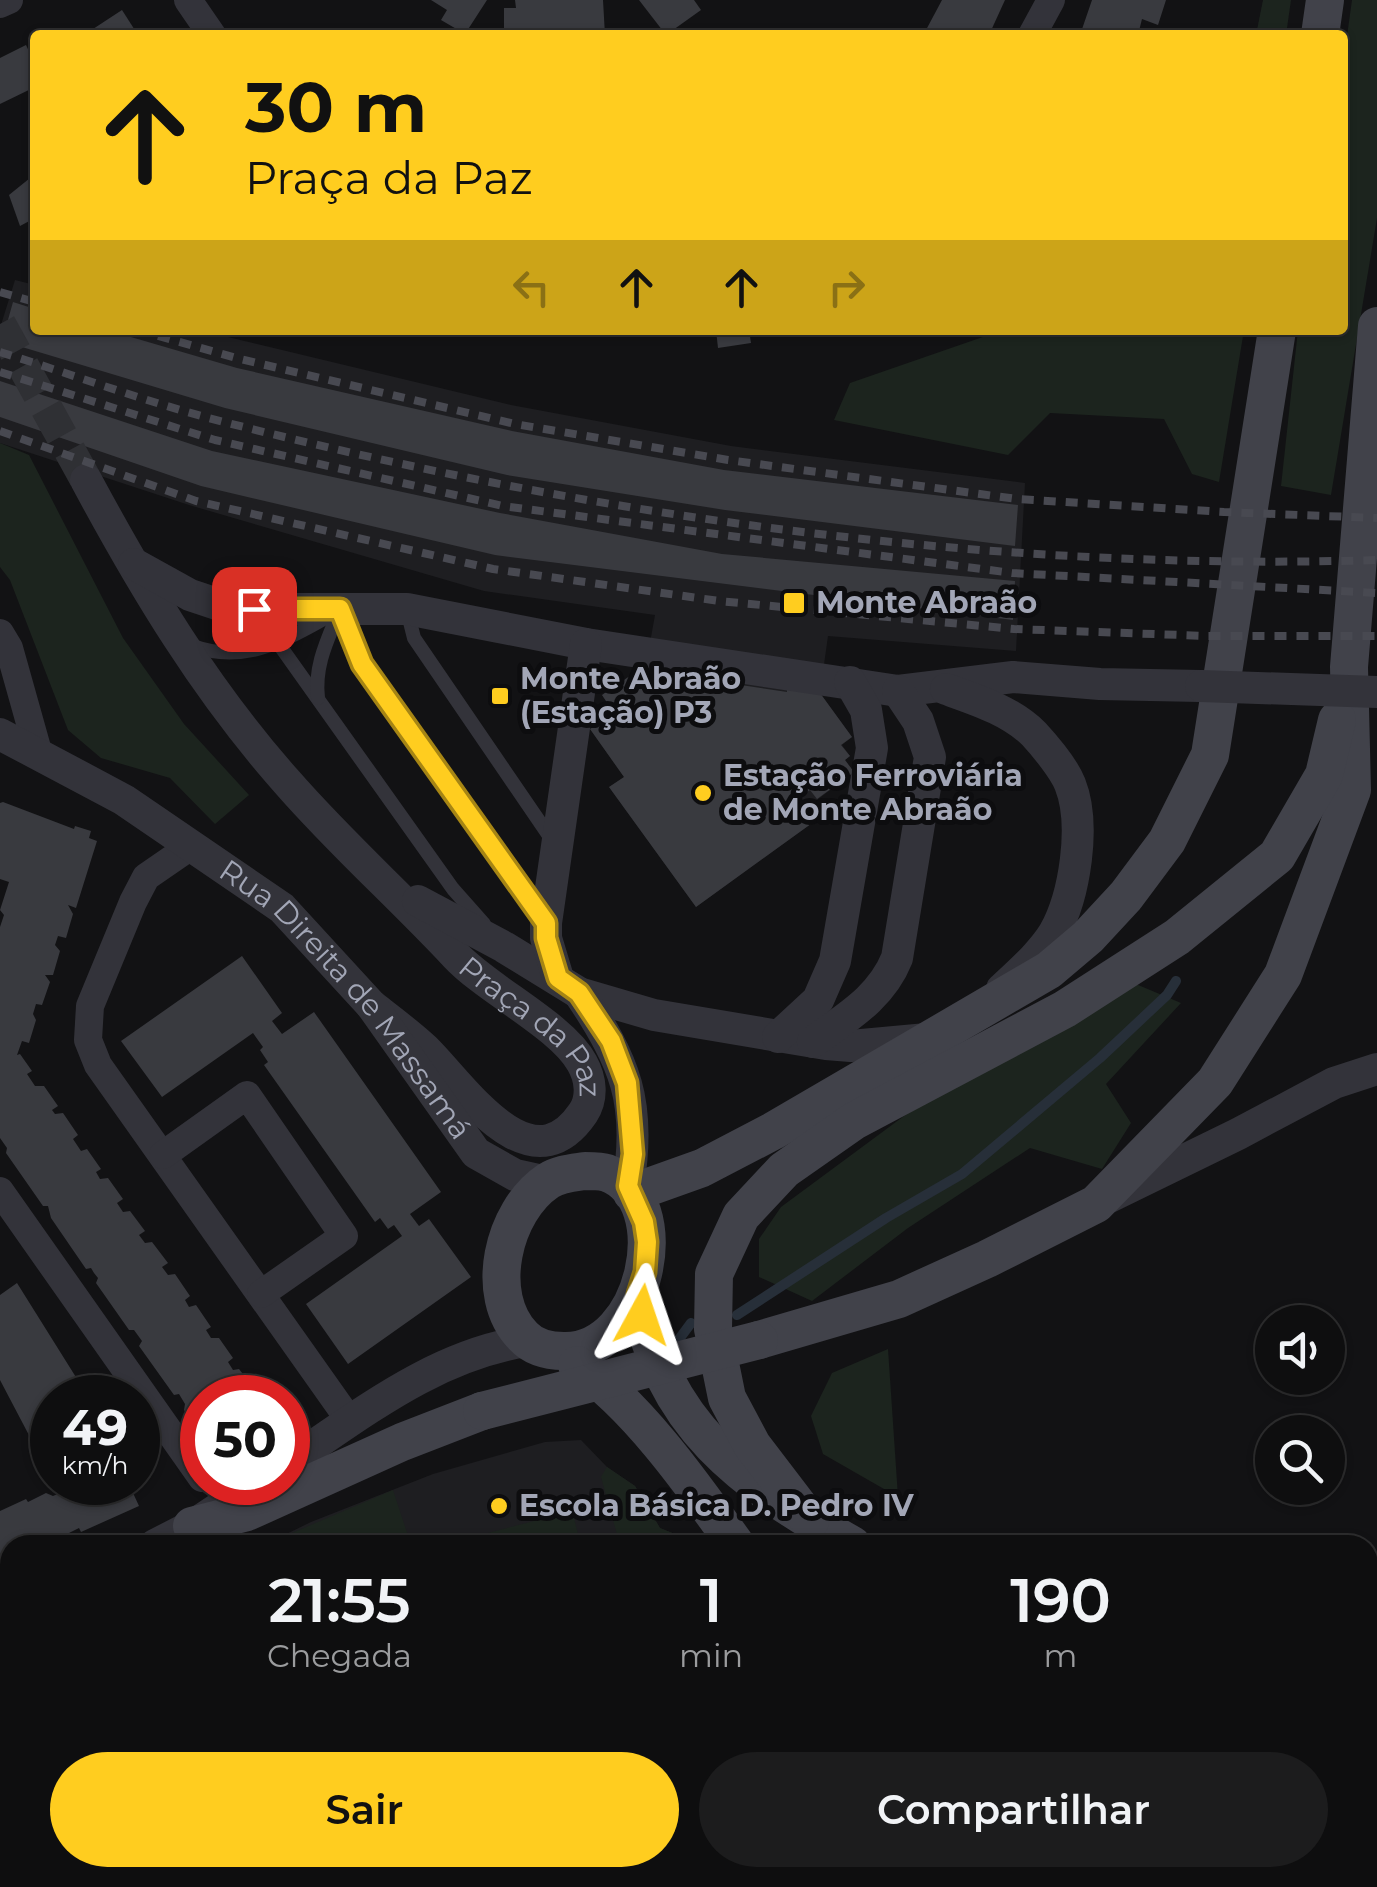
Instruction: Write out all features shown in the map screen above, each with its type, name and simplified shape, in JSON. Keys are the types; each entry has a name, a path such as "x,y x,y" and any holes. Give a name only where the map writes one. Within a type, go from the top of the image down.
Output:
{"main road":[{"path":"1321,30 1325,0"},
{"path":"208,1508 247,1512 402,1442 482,1411 759,1340 900,1298 1096,1204 1215,1082 1284,975 1352,790 1363,680 1377,326"},
{"path":"630,1190 720,1158 1049,970 1088,937 1126,896 1167,841 1210,755 1276,335"},
{"path":"810,1521 752,1446 727,1398 713,1329 714,1274 741,1216 784,1170 854,1121 1065,1009 1176,937 1277,856 1324,774 1363,680"},
{"path":"540,1346 576,1351 606,1337 638,1294 645,1272 644,1222 630,1190 608,1173 584,1170 547,1182 520,1210 504,1257 501,1287 508,1316 540,1346 589,1373 617,1398 692,1482 729,1535"},
{"path":"638,1294 646,1335 664,1380 698,1430 737,1472 834,1535"}],"street":[{"path":"0,4 9,0"},
{"path":"188,0 209,30"},
{"path":"1035,30 1050,0"},
{"path":"86,480 178,641 229,712 286,782 392,887"},
{"name":"Praça da Paz","path":"130,562 190,595 217,604 254,609 406,609 586,644 898,690 1013,677 1201,686 1363,680"},
{"path":"0,633 9,648 39,755"},
{"name":"Praça da Paz","path":"586,644 546,938 568,986 611,1041 627,1083 633,1154 630,1190"},
{"path":"778,1037 818,1000 835,961 872,748 866,710 850,682"},
{"path":"942,687 994,707 1033,734 1070,784 1078,836 1078,860 1052,937 981,1009"},
{"path":"813,1042 871,1000 888,979 897,958 930,756 918,721 898,690"},
{"name":"Rua Direita de Massamá","path":"0,734 124,800 282,908 372,1006 476,1153 515,1174 547,1182"},
{"path":"191,846 146,877 132,902 90,1006 88,1040 98,1065 350,1422"},
{"name":"Praça da Paz","path":"392,887 568,986 654,1015 851,1046 928,1039"},
{"name":"Praça da Paz","path":"372,1006 422,1047 482,1114 509,1133 540,1142 562,1134 588,1105 590,1083 582,1062 568,1045 470,970 392,887"},
{"path":"1096,1204 1334,1083 1377,1068"},
{"path":"162,1156 247,1095 344,1236 261,1294"},
{"path":"0,1191 208,1508 169,1535"},
{"path":"310,1448 412,1380 444,1365 497,1346 540,1346"}],"lane":[{"name":"Praça da Paz","path":"217,604 266,630 278,643 453,888 504,947"},
{"name":"Praça da Paz","path":"178,641 212,653 252,652 278,643 340,609 362,664 546,923"},
{"path":"318,699 320,659 340,609"},
{"path":"406,609 414,638 557,848"}],"shaded area":[{"path":"1263,0 1291,0 1287,30 1257,30"},
{"path":"1352,0 1377,0 1377,218 1331,495 1281,486 1297,335 1348,335 1348,30"},
{"name":"Monte Abraão","path":"15,280 30,284 30,335 220,335 511,405 731,446 1025,483 1016,651 828,636 820,693 852,737 842,745 850,756 845,760 854,772 805,809 815,821 696,907 609,787 624,777 590,729 614,713 602,695 646,665 655,615 484,591 189,505 0,443 0,328"},
{"path":"989,335 1243,335 1219,482 1192,474 1164,419 1050,413 1008,455 834,420 850,383"},
{"path":"0,443 29,455 123,638 184,724 249,795 215,824 170,778 101,758 68,730 10,580 0,567"},
{"path":"1131,982 1181,1003 1106,1084 1131,1123 1102,1169 1030,1148 908,1228 812,1301 759,1277 759,1239 781,1207 927,1099"},
{"path":"888,1349 898,1497 823,1454 811,1416 832,1373"},
{"name":"Escola Básica D. Pedro IV","path":"581,1440 607,1467 635,1486 660,1528 677,1535 284,1535 433,1474 545,1442"},
{"path":"607,1467 635,1486 660,1528 677,1535 617,1535 601,1477"},
{"path":"393,1490 408,1535 287,1535"},
{"path":"572,1511 578,1535 480,1535"}],"building":[{"path":"431,0 487,0 468,30 458,30 441,20 447,10"},
{"path":"515,0 603,0 605,30 504,30 504,8 516,8"},
{"path":"639,0 694,0 701,10 673,30 662,30"},
{"path":"942,0 1005,0 991,30 926,30"},
{"path":"1092,0 1166,0 1158,25 1142,19 1139,30 1082,30"},
{"path":"122,10 135,30 94,30"},
{"path":"26,45 30,53 30,89 0,104 0,58"},
{"path":"30,178 30,221 20,226 9,195"},
{"path":"13,302 30,307 30,335 124,335 237,368 512,431 724,470 1018,505 1015,546 725,510 507,475 225,408 2,341"},
{"path":"717,335 750,335 751,343 718,348"},
{"path":"0,381 212,451 500,513 722,554 1015,581 1013,620 495,555 201,486 0,417"},
{"name":"Estação Ferroviária de Monte Abraão","path":"646,665 678,670 675,675 787,692 787,687 820,693 852,737 841,745 850,756 845,760 854,772 817,799 810,790 797,799 815,821 696,907 609,787 624,777 590,729 614,713 602,695"},
{"path":"0,803 74,829 75,826 91,831 89,838 97,841 76,908 68,905 73,914 66,938 58,936 55,945 60,951 53,975 45,975 50,982 42,1005 36,1004 29,1043 22,1041 17,1055 32,1071 27,1074 35,1086 44,1086 58,1106 52,1110 55,1114 63,1113 78,1135 73,1139 81,1151 87,1149 101,1169 96,1172 100,1179 108,1178 123,1199 117,1203 123,1212 130,1211 145,1231 139,1235 145,1243 152,1242 168,1263 162,1267 168,1275 175,1274 190,1296 185,1300 189,1307 196,1305 211,1327 206,1330 211,1338 219,1338 233,1358 228,1362 233,1370 239,1369 244,1375 180,1375 180,1396 174,1395 139,1346 142,1341 134,1330 129,1330 96,1283 98,1278 91,1268 86,1269 51,1218 48,1206 43,1206 6,1153 0,1138 0,927 4,915 0,910 9,882 0,879"},
{"path":"242,956 282,1013 272,1021 282,1034 314,1012 441,1192 410,1214 419,1226 429,1219 471,1277 348,1364 306,1304 402,1236 394,1225 388,1229 380,1218 375,1222 264,1065 268,1062 260,1050 263,1047 253,1033 162,1097 121,1041"},
{"path":"17,1283 75,1375 30,1375 30,1437 0,1380 0,1295"},
{"path":"26,1499 139,1506 69,1535 0,1535 0,1511"}],"waterway":[{"path":"737,1315 886,1218 962,1174 1100,1058 1167,995 1176,981"},
{"path":"674,1346 691,1323"}],"tunnel":[{"path":"0,324 86,480"}],"railway":[{"path":"0,292 30,301"},
{"path":"155,335 515,424 728,460 1017,499 1377,518"},
{"path":"0,352 224,422 365,456 651,511 941,547 1087,557 1377,560"},
{"path":"0,372 215,440 503,506 1012,573 1377,593"},
{"path":"0,431 196,501 493,569 719,601 1014,629 1208,636 1377,636"}],"place":[{"name":"Monte Abraão","path":"794,603"},
{"name":"Monte Abraão (Estação) P3","path":"500,696"},
{"name":"Estação Ferroviária de Monte Abraão","path":"703,793"},
{"name":"Escola Básica D. Pedro IV","path":"499,1506"}],"route":[{"path":"254,609 340,609 362,664 546,923 550,957 558,978 579,993 611,1041 622,1065 632,1111 633,1154 628,1186 644,1222 647,1242 645,1272 638,1294 642,1315"}]}
